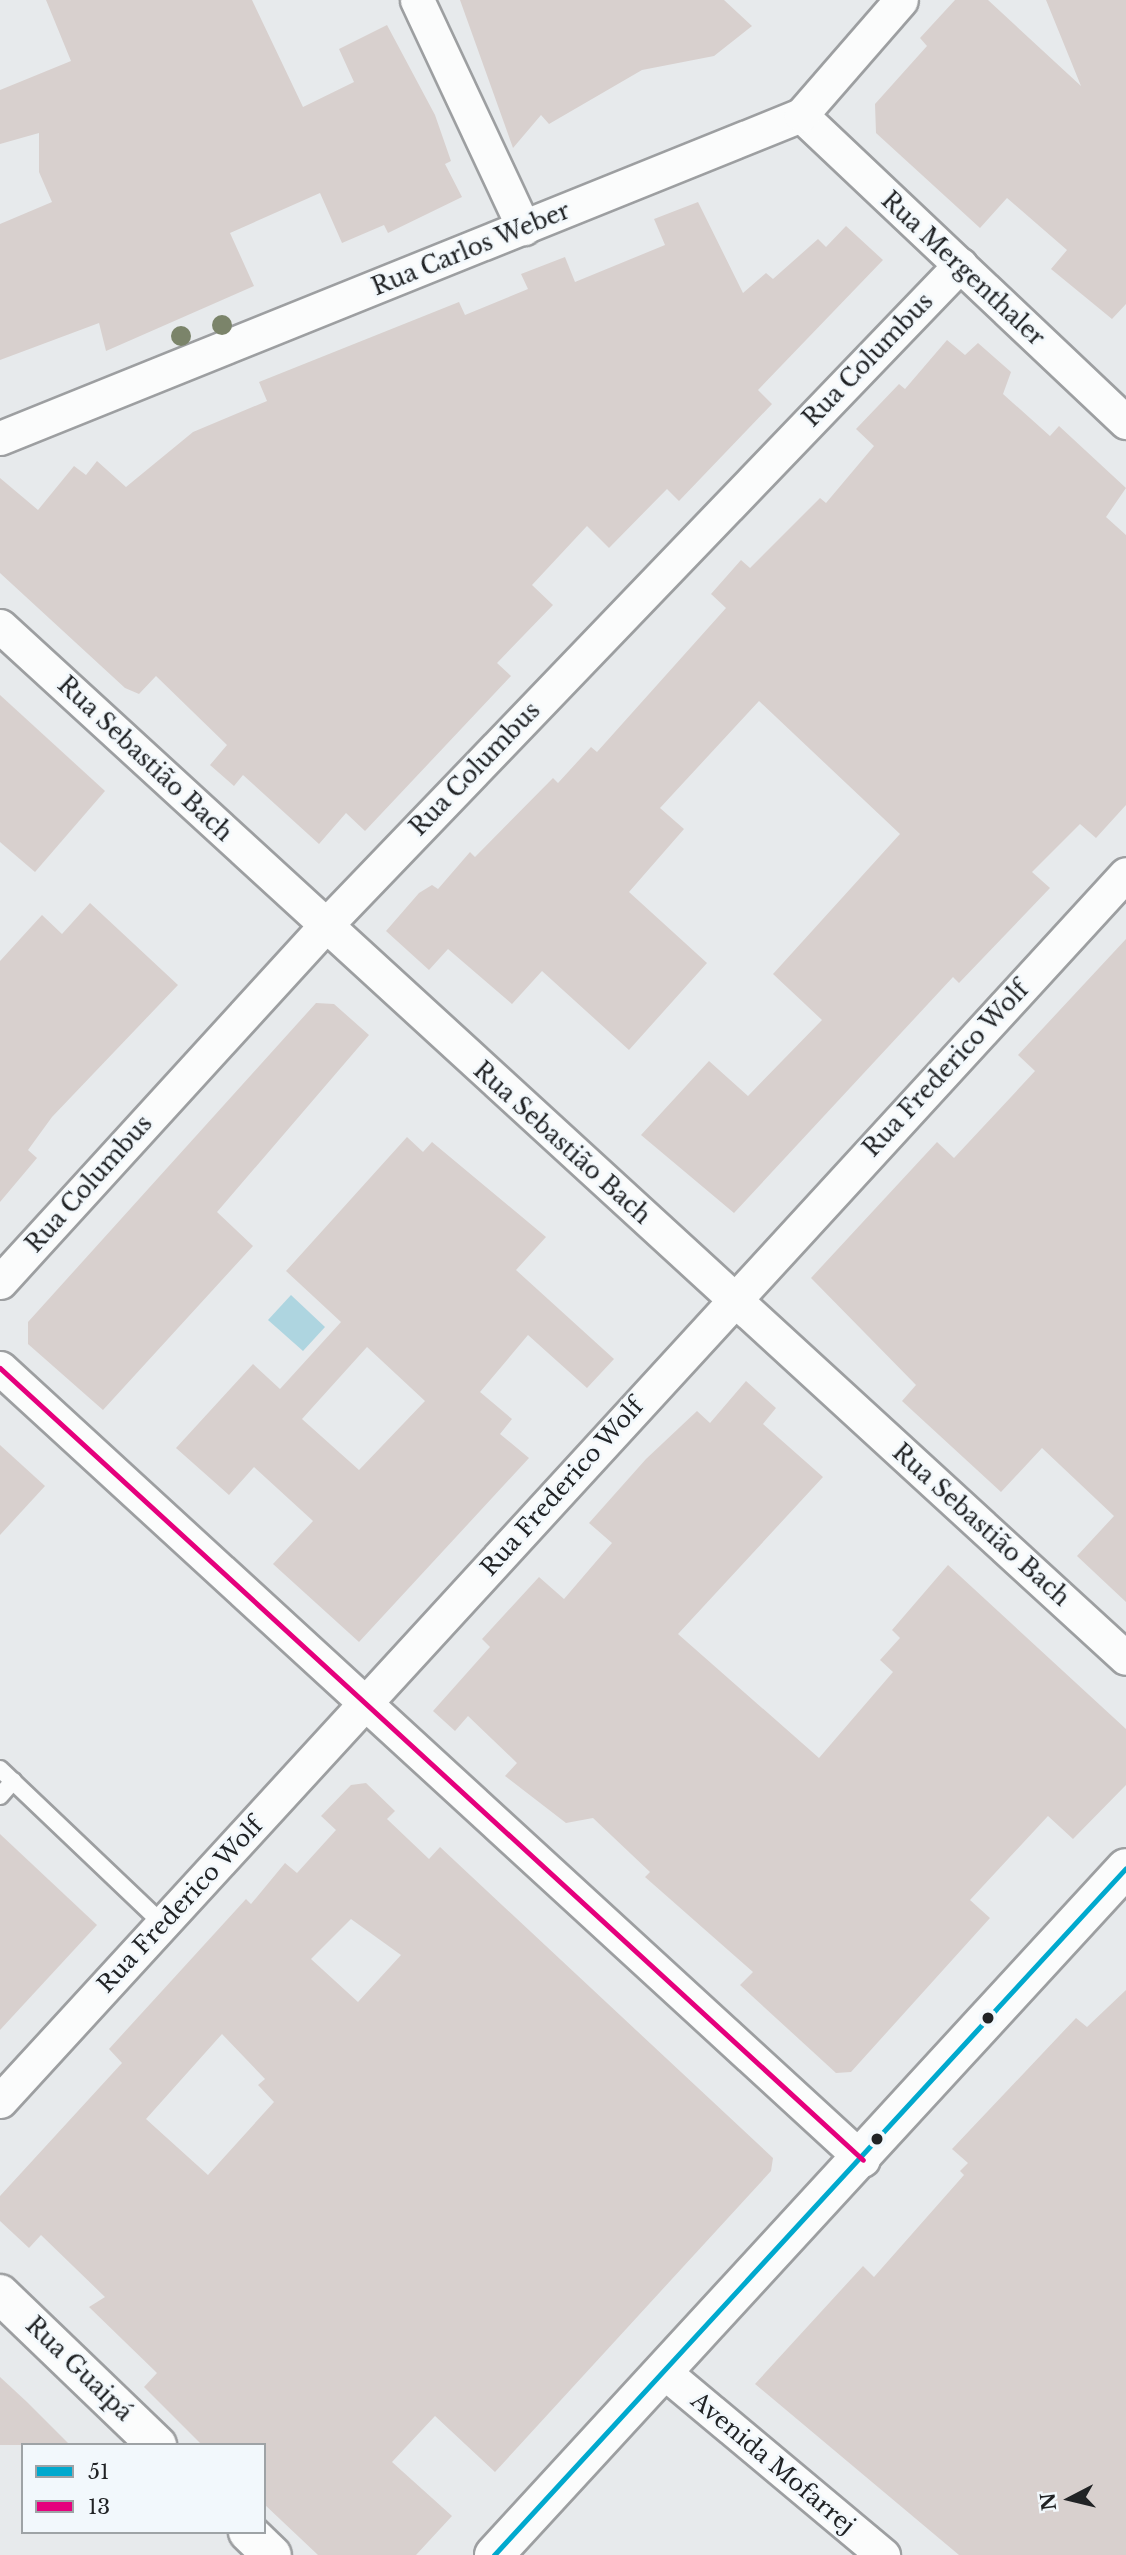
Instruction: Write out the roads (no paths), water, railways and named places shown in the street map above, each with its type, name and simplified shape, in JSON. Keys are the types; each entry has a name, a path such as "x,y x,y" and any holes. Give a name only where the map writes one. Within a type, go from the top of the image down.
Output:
{"main road":[{"path":"494,2555 663,2371 863,2160 1126,1868"},
{"name":"Rua Guaipá","path":"0,2294 155,2443"},
{"path":"250,2534 272,2555"}],"street":[{"path":"416,0 524,228"},
{"name":"Rua Carlos Weber","path":"0,438 801,115 901,0"},
{"name":"Rua Mergenthaler","path":"801,115 1126,422"},
{"name":"Rua Columbus","path":"0,1282 325,926 960,265"},
{"name":"Rua Sebastião Bach","path":"0,626 1126,1658"},
{"name":"Rua Frederico Wolf","path":"0,2101 1126,874"},
{"path":"0,1368 863,2160"},
{"name":"Avenida Mofarrej","path":"663,2371 883,2555"}],"lane":[{"path":"0,1769 163,1924"},
{"path":"0,1796 13,1782"}],"water":[{"path":"291,1295 325,1327 303,1351 268,1320"}]}
